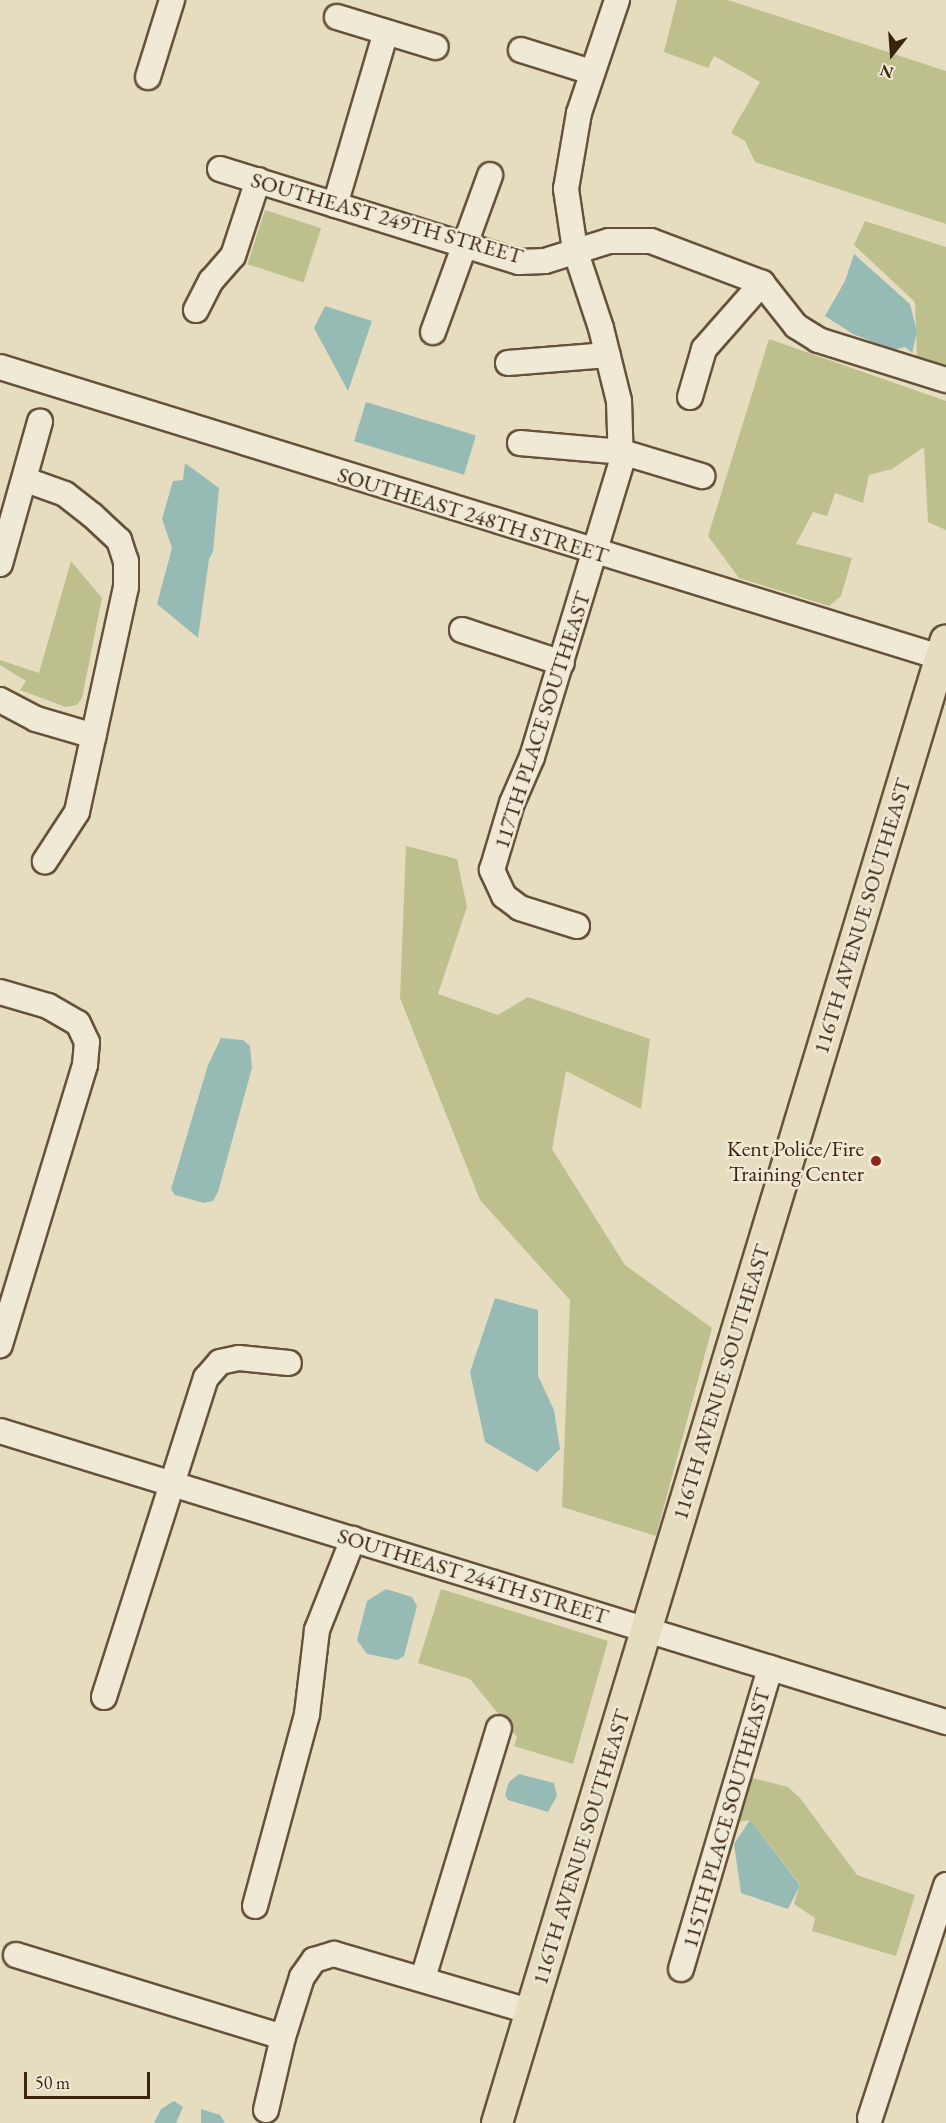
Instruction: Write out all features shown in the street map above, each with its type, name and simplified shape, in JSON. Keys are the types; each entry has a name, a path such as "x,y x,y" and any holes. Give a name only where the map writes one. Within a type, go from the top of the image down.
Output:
{"main road":[{"name":"116TH AVENUE SOUTHEAST","path":"497,2123 944,652"}],"street":[{"path":"148,76 171,0"},
{"name":"117TH PLACE SOUTHEAST","path":"577,926 520,908 497,887 492,870 596,554 622,452 619,402 608,355 574,250 566,189 573,136 591,72 617,0"},
{"path":"337,17 436,48"},
{"path":"335,205 386,32"},
{"path":"521,50 591,72"},
{"name":"SOUTHEAST 249TH STREET","path":"220,169 519,262 544,261 609,241 651,241 762,283"},
{"path":"433,332 462,244 473,229 490,175"},
{"path":"196,310 211,281 233,256 258,180"},
{"path":"690,397 704,349 762,283 796,326 818,340 946,381"},
{"path":"508,363 608,355"},
{"name":"SOUTHEAST 248TH STREET","path":"0,367 596,554 944,652"},
{"path":"0,564 26,480 40,422"},
{"path":"520,443 622,452 702,476"},
{"path":"26,480 65,494 119,540 126,561 126,587 77,812 45,861"},
{"path":"462,630 562,663"},
{"path":"0,700 36,719 94,736"},
{"path":"0,992 48,1006 78,1023 87,1042 85,1065 0,1345"},
{"path":"104,1697 201,1388 215,1367 239,1358 289,1363"},
{"name":"SOUTHEAST 244TH STREET","path":"0,1431 946,1722"},
{"path":"255,1906 306,1714 317,1630 353,1539"},
{"name":"115TH PLACE SOUTHEAST","path":"681,1969 770,1668"},
{"path":"423,1978 499,1728"},
{"path":"870,2118 946,1885"},
{"path":"266,2109 283,2037 302,1977 314,1960 334,1954 423,1978 531,2012"},
{"path":"16,1955 283,2037"}],"green space":[{"path":"677,0 728,0 946,71 946,224 755,162 745,141 731,133 760,82 714,56 708,68 664,52"},
{"path":"265,210 321,228 303,282 247,264"},
{"path":"865,221 946,247 946,367 917,358 915,302 854,245"},
{"path":"769,339 946,401 946,530 928,522 924,447 892,469 869,475 863,503 835,493 827,516 813,512 796,544 852,558 841,596 829,606 739,578 708,536"},
{"path":"71,561 102,598 82,698 77,705 66,707 20,690 26,681 0,665 0,660 39,673"},
{"path":"406,846 457,859 467,907 438,994 498,1015 528,997 650,1039 641,1109 566,1071 552,1149 625,1265 712,1328 656,1536 562,1507 570,1300 480,1200 400,998"},
{"path":"441,1589 608,1641 573,1764 514,1746 517,1737 470,1679 418,1663"},
{"path":"749,1777 788,1787 800,1798 857,1875 915,1895 896,1956 812,1931 815,1918 794,1904 800,1884 750,1820 736,1822"}],"water":[{"path":"854,254 910,304 917,332 912,353 905,347 893,350 853,334 825,316 845,281"},
{"path":"325,306 372,321 348,391 314,328"},
{"path":"366,402 476,436 464,475 354,441"},
{"path":"185,463 219,488 213,552 209,559 198,638 157,604 172,548 162,519 173,481 183,480"},
{"path":"221,1038 243,1040 250,1046 252,1068 218,1192 213,1201 204,1203 175,1195 171,1189 208,1065"},
{"path":"495,1298 538,1310 538,1376 554,1410 560,1449 537,1472 485,1442 470,1372"},
{"path":"386,1589 412,1597 417,1606 404,1656 397,1660 367,1654 357,1640 367,1601"},
{"path":"519,1774 554,1783 557,1796 548,1812 508,1800 505,1795 509,1782"},
{"path":"750,1820 800,1885 788,1909 741,1893 734,1844"},
{"path":"174,2101 183,2107 176,2123 154,2123 161,2109"},
{"path":"201,2109 220,2115 225,2123 201,2123"}],"place":[{"name":"Kent Police/Fire Training Center","path":"876,1161"}]}
